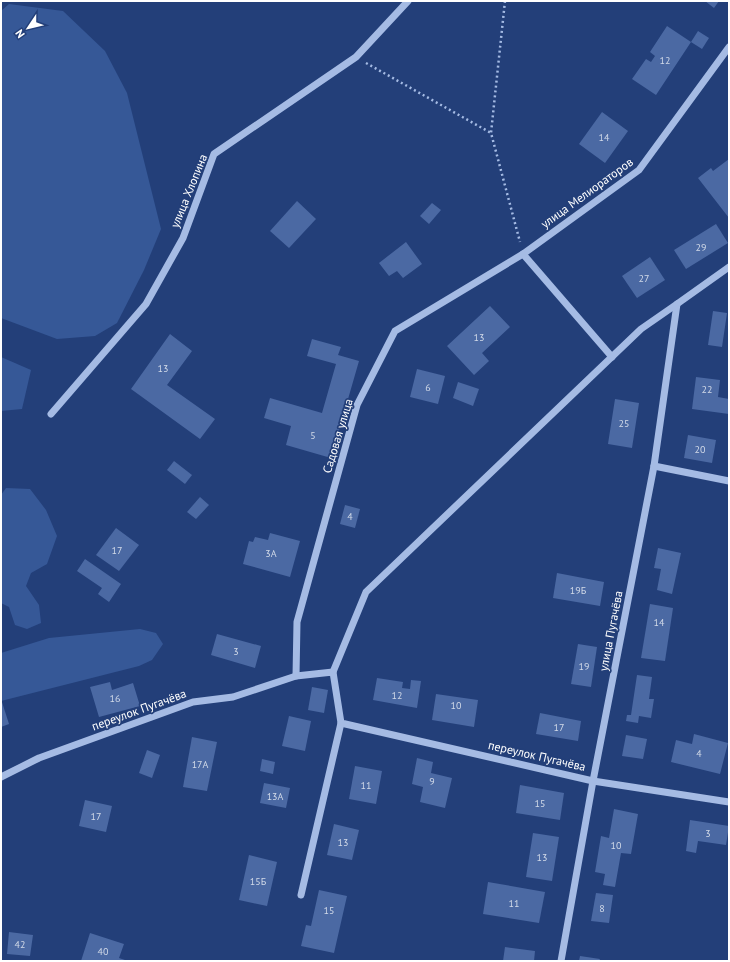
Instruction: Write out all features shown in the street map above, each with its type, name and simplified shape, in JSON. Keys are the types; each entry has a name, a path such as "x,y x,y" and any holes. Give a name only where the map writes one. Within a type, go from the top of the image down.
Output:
{"street":[{"name":"улица Хлопина","path":"50,414 146,304 183,238 214,154 356,57 408,1"},
{"name":"улица Мелиораторов","path":"522,254 639,170 729,47"},
{"path":"522,254 612,357"},
{"name":"Садовая улица","path":"296,676 297,622 357,405 395,331 522,254"},
{"path":"301,895 342,723 333,672 366,592 641,329 729,267"},
{"name":"улица Пугачёва","path":"561,961 593,780 654,466 677,304"},
{"path":"654,466 729,481"},
{"name":"переулок Пугачёва","path":"1,777 40,758 193,702 233,697 296,676 333,672"},
{"name":"переулок Пугачёва","path":"342,723 593,780 729,802"}],"path":[{"path":"506,1 491,133 522,254"},
{"path":"356,57 491,133"}],"shaded area":[{"path":"9,4 63,11 105,51 127,93 161,229 144,270 117,323 95,336 57,339 1,318 1,11"},
{"path":"1,357 31,370 22,409 1,411"},
{"path":"6,488 30,489 46,510 57,536 47,564 31,573 26,586 39,605 41,623 27,629 15,625 9,607 1,603 1,495"},
{"path":"140,629 156,633 163,644 152,660 139,666 1,701 1,653 49,638"}],"building":[{"path":"705,1 719,1 714,8"},
{"path":"667,26 691,42 656,95 632,79 646,59 651,62 655,56 650,52"},
{"path":"698,31 709,38 702,49 691,42"},
{"path":"602,112 628,131 605,163 579,144"},
{"path":"729,159 729,218 698,178 711,168 713,171"},
{"path":"297,201 316,219 289,248 270,231"},
{"path":"432,203 441,210 429,224 420,216"},
{"path":"716,224 728,243 686,269 674,250"},
{"path":"406,242 422,264 403,278 397,271 389,276 379,263"},
{"path":"650,257 665,280 637,298 622,276"},
{"path":"490,306 510,327 482,353 489,361 474,375 447,346"},
{"path":"713,311 727,313 722,347 708,345"},
{"path":"170,334 192,351 167,385 215,419 200,439 131,389"},
{"path":"312,339 341,347 338,355 359,361 331,458 286,445 291,426 264,418 270,398 322,413 336,364 307,356"},
{"path":"417,369 445,376 438,404 410,397"},
{"path":"696,377 720,380 718,397 729,399 729,414 692,409"},
{"path":"458,382 479,389 473,406 453,398"},
{"path":"615,399 639,403 632,448 608,444"},
{"path":"688,435 716,440 712,463 684,458"},
{"path":"174,461 192,475 185,484 167,470"},
{"path":"200,497 209,505 196,519 187,512"},
{"path":"345,505 360,509 355,528 340,524"},
{"path":"116,528 139,545 119,571 96,555"},
{"path":"270,533 300,541 290,577 243,564 249,541 253,542 255,537 268,540"},
{"path":"658,548 681,553 672,594 657,590 661,569 654,568"},
{"path":"85,559 121,584 109,602 98,594 102,588 77,571"},
{"path":"557,573 604,582 600,606 553,598"},
{"path":"650,604 673,608 665,661 641,658"},
{"path":"217,634 261,646 255,668 211,655"},
{"path":"578,644 597,647 591,687 571,684"},
{"path":"637,675 652,677 649,699 654,699 651,718 639,716 638,723 626,721 627,715 631,715"},
{"path":"377,678 403,682 402,688 410,689 411,680 421,681 417,708 373,700"},
{"path":"110,682 112,690 133,683 140,706 99,717 90,687"},
{"path":"312,687 328,690 324,713 308,710"},
{"path":"436,694 478,700 474,727 432,720"},
{"path":"1,699 9,724 1,727"},
{"path":"540,713 581,721 578,741 536,734"},
{"path":"289,716 311,721 305,751 282,746"},
{"path":"694,734 728,743 720,774 671,762 676,740 692,744"},
{"path":"626,735 647,739 643,759 622,756"},
{"path":"192,737 217,742 207,791 183,787"},
{"path":"147,750 160,755 152,778 139,773"},
{"path":"417,758 433,762 431,773 452,778 445,808 420,802 423,787 412,784"},
{"path":"262,759 275,762 273,774 260,771"},
{"path":"355,766 382,771 376,804 349,799"},
{"path":"264,783 290,788 286,808 260,803"},
{"path":"520,785 564,793 560,820 516,813"},
{"path":"85,800 112,806 106,832 79,826"},
{"path":"614,809 638,814 631,854 621,853 615,887 603,885 605,874 595,872 601,836 609,838"},
{"path":"690,820 729,826 726,845 698,841 696,853 686,851"},
{"path":"334,824 359,830 352,860 327,855"},
{"path":"533,833 559,837 552,881 526,877"},
{"path":"249,855 277,862 267,906 239,900"},
{"path":"488,882 545,892 539,923 483,914"},
{"path":"319,890 347,896 334,953 301,946 306,925 311,926"},
{"path":"596,893 613,895 609,923 591,921"},
{"path":"9,932 33,935 30,956 7,954"},
{"path":"90,933 124,944 119,958 128,961 81,961"},
{"path":"505,947 535,951 534,961 503,961"},
{"path":"580,956 600,959 599,961 579,961"}]}
